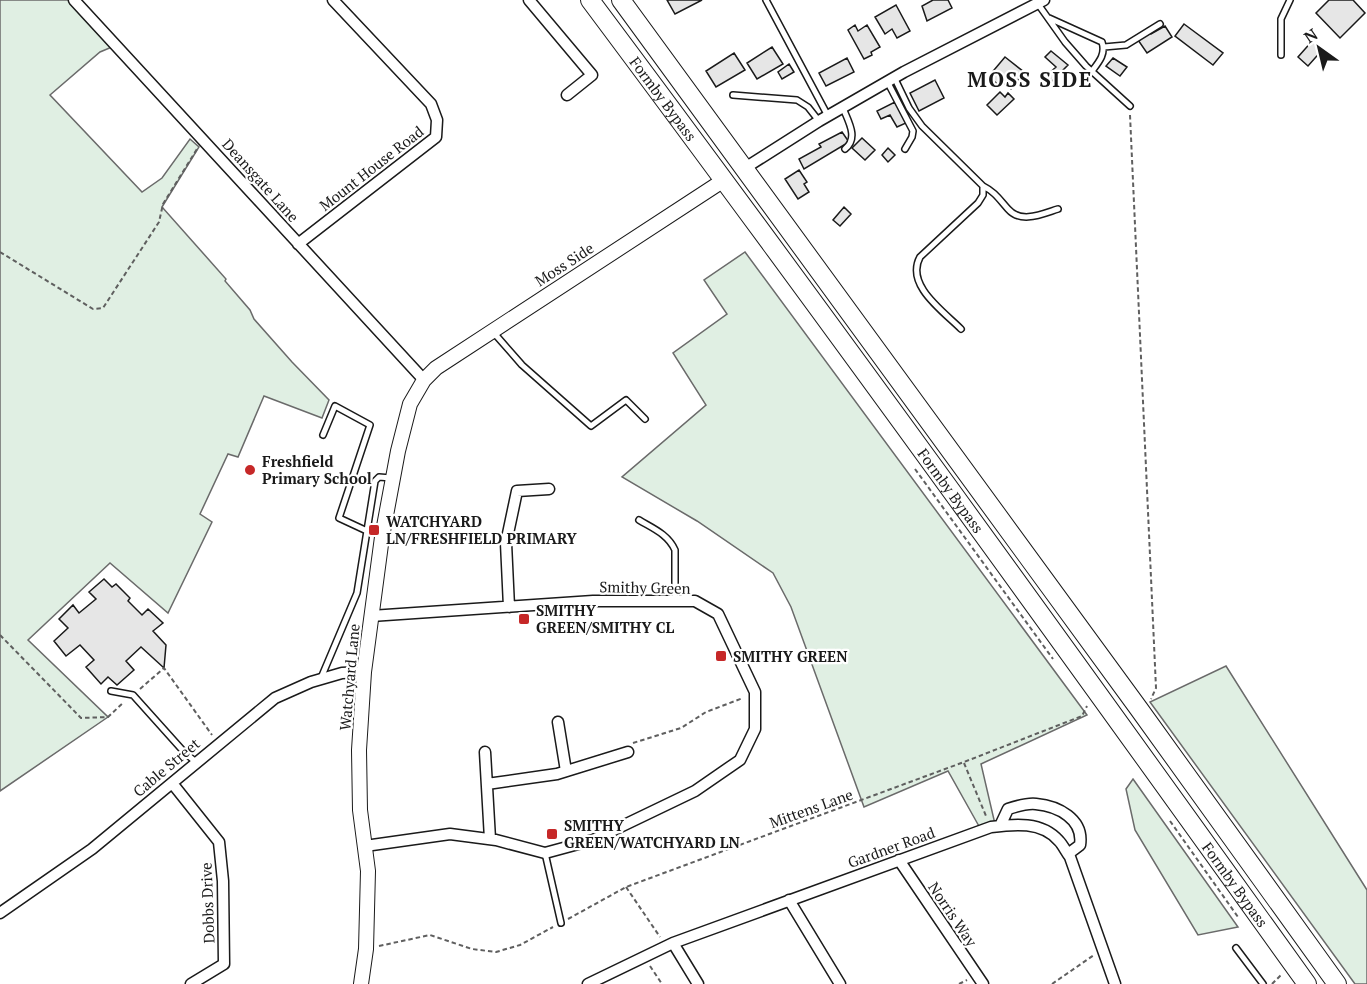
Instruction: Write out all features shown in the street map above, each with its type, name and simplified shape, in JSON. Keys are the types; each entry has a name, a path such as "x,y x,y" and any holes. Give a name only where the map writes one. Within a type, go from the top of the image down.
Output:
{"highway":[{"name":"Formby Bypass","path":"590,0 724,180 1307,984"},
{"name":"Formby Bypass","path":"621,0 1337,984"}],"street":[{"name":"Deansgate Lane","path":"75,0 424,380"},
{"name":"Mount House Road","path":"298,244 436,137 437,120 431,105 333,0"},
{"path":"530,0 592,75 567,95"},
{"path":"745,168 843,108 1038,1"},
{"name":"Moss Side","path":"424,380 436,368 724,180"},
{"name":"Watchyard Lane","path":"361,984 366,949 368,871 360,810 359,750 364,672 382,537 393,479 410,404 424,380"},
{"path":"509,607 506,543 517,492 549,489"},
{"name":"Smithy Green","path":"365,846 450,834 490,839 545,853 593,840 695,791 740,760 755,729 755,692 718,614 695,601 592,601 371,615"},
{"name":"Cable Street","path":"0,913 92,849 275,698 320,679 342,673 364,672"},
{"path":"558,722 566,771"},
{"path":"485,752 490,839"},
{"path":"487,784 566,771 628,752"},
{"name":"Dobbs Drive","path":"172,783 219,842 223,881 224,964 191,984"},
{"path":"996,826 1008,809 1016,807 1035,804 1063,812 1074,819 1081,838 1080,844 1068,854"},
{"name":"Gardner Road","path":"586,983 670,945 789,900 996,826 1011,824 1042,828 1058,840 1068,854 1114,984"},
{"name":"Norris Way","path":"899,860 982,984"},
{"path":"789,900 840,984"},
{"path":"670,945 698,984"}],"lane":[{"path":"766,0 824,119"},
{"path":"1281,55 1281,19 1290,0"},
{"path":"1038,1 1065,42 1130,106"},
{"path":"1047,17 1100,40 1104,47 1102,57 1092,71"},
{"path":"1104,47 1126,45 1160,24"},
{"path":"891,81 913,131 906,149"},
{"path":"891,81 922,126 983,186 995,192 1010,211 1018,216 1032,217 1058,209"},
{"path":"732,95 797,100 824,119"},
{"path":"843,108 852,138 845,149"},
{"path":"961,329 922,288 917,277 916,266 920,257 978,203 984,195 983,186"},
{"path":"493,331 522,365 591,426 626,400 645,419"},
{"path":"323,435 335,406 370,425 339,518 367,531"},
{"path":"320,679 357,593 375,481 378,477 393,479"},
{"path":"639,520 668,538 672,543 675,550 675,600"},
{"path":"111,691 133,695 185,753 196,762"},
{"path":"545,853 561,923"},
{"path":"1236,948 1263,984"}],"path":[{"path":"1130,106 1156,688 1150,702"},
{"path":"0,252 93,309 103,308 159,222 163,204 203,138"},
{"path":"628,752 629,744 681,728 705,712 755,692"},
{"name":"Mittens Lane","path":"366,949 430,935 472,949 496,952 519,945 626,887 1082,716 1088,703"},
{"path":"964,762 996,826"},
{"path":"626,887 670,945"},
{"path":"1052,984 1103,949"},
{"path":"644,957 662,984"},
{"path":"1272,984 1281,975"}],"green space":[{"path":"0,0 69,0 112,47 100,52 50,95 142,192 162,178 190,139 199,147 162,207 226,279 225,281 250,310 254,319 329,400 322,418 264,396 238,457 228,454 200,514 212,522 168,613 110,563 28,640 108,717 0,791"},
{"path":"745,252 1087,715 981,764 995,824 980,828 948,771 864,807 791,607 773,573 697,521 622,477 706,405 673,353 727,314 704,280"},
{"path":"1226,666 1367,890 1367,984 1355,984 1150,702"},
{"path":"1133,779 1238,927 1198,935 1135,830 1126,789"}],"building":[{"path":"667,0 702,0 675,14"},
{"path":"933,0 948,0 952,8 927,21 922,6"},
{"path":"1329,0 1353,0 1365,13 1340,38 1316,13"},
{"path":"896,5 910,31 897,38 892,29 885,34 875,17"},
{"path":"1184,24 1223,53 1213,65 1175,36"},
{"path":"855,25 858,31 867,25 880,47 864,59 848,30"},
{"path":"1165,26 1172,37 1147,53 1138,40"},
{"path":"1313,40 1323,49 1308,66 1298,57"},
{"path":"772,47 783,64 757,79 747,63"},
{"path":"1051,51 1068,65 1051,82 1045,77 1056,67 1045,57"},
{"path":"734,53 745,70 716,87 706,71"},
{"path":"1005,57 1024,72 1011,89 1001,81 998,85 989,76"},
{"path":"847,58 854,72 826,86 819,73"},
{"path":"1113,58 1127,67 1120,76 1106,66"},
{"path":"789,64 794,72 782,79 778,72"},
{"path":"935,80 944,98 919,111 910,93"},
{"path":"1000,92 1005,97 1008,93 1014,99 997,115 987,105"},
{"path":"895,102 906,123 897,127 890,115 881,119 877,111"},
{"path":"842,132 849,142 804,169 799,159 821,147 819,144"},
{"path":"862,138 875,150 865,160 852,148"},
{"path":"888,148 895,155 888,162 882,155"},
{"path":"799,170 807,182 804,184 809,192 798,199 785,179"},
{"path":"844,207 851,214 840,226 833,220"},
{"path":"104,579 112,587 116,584 142,615 148,609 163,623 153,631 166,645 164,668 141,647 126,661 134,670 117,685 108,677 101,684 86,667 94,660 80,645 66,656 54,641 68,628 59,619 73,605 79,613 96,599 89,592"}],"place":[{"name":"Freshfield Primary School","path":"250,470"},
{"name":"WATCHYARD LN/FRESHFIELD PRIMARY","path":"374,530"},
{"name":"SMITHY GREEN/SMITHY CL","path":"524,619"},
{"name":"SMITHY GREEN","path":"721,656"},
{"name":"SMITHY GREEN/WATCHYARD LN","path":"552,834"}],"district":[{"name":"MOSS SIDE","path":"1030,79"}]}
